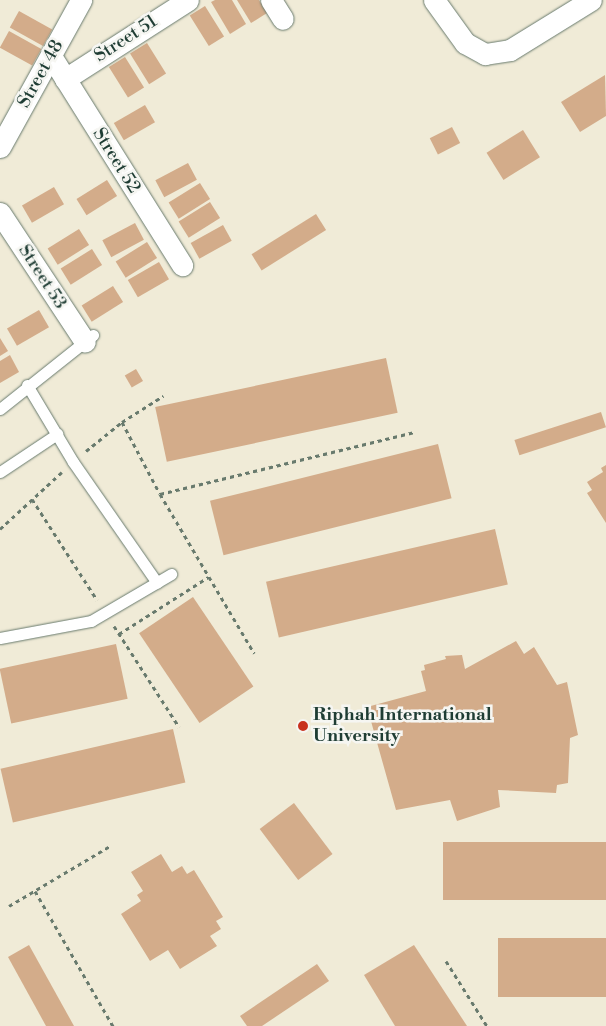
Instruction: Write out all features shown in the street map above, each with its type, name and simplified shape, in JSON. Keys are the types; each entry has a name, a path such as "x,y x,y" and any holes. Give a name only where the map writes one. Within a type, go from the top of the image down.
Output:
{"street":[{"name":"Street 48","path":"0,147 81,0"},
{"name":"Street 51","path":"65,79 188,0"},
{"path":"271,0 283,19"},
{"path":"434,0 465,43 486,54 510,50 591,0"},
{"name":"Street 52","path":"51,56 182,265"},
{"name":"Street 53","path":"0,213 89,339"}],"lane":[{"path":"0,409 27,385 89,339"},
{"path":"27,385 57,434 157,582"},
{"path":"0,472 57,434"},
{"path":"0,638 91,621 171,574"}],"path":[{"path":"122,422 160,494 254,653"},
{"path":"160,494 414,432"},
{"path":"119,634 208,577"},
{"path":"10,906 110,846"},
{"path":"35,891 113,1026"},
{"path":"446,961 486,1026"}],"building":[{"path":"215,0 232,0 246,24 230,34 211,2"},
{"path":"237,0 259,0 267,13 251,23"},
{"path":"205,6 224,37 209,46 190,16"},
{"path":"19,11 52,29 43,46 10,28"},
{"path":"9,31 41,49 32,66 0,48"},
{"path":"147,43 166,74 149,84 130,54"},
{"path":"125,57 144,88 128,98 109,67"},
{"path":"605,75 606,116 580,132 561,102"},
{"path":"145,105 155,122 124,140 114,123"},
{"path":"452,127 460,143 438,154 430,138"},
{"path":"523,130 540,157 503,180 487,153"},
{"path":"188,163 197,180 164,197 155,180"},
{"path":"107,180 117,196 87,215 76,199"},
{"path":"200,183 210,199 179,219 169,203"},
{"path":"54,187 64,204 32,223 22,206"},
{"path":"210,202 220,218 189,238 179,222"},
{"path":"316,214 326,230 262,270 252,254"},
{"path":"135,223 144,240 111,257 102,240"},
{"path":"223,225 232,241 199,259 191,243"},
{"path":"79,229 89,245 58,265 48,249"},
{"path":"147,242 157,258 126,278 116,262"},
{"path":"92,249 102,265 71,285 61,269"},
{"path":"159,262 169,279 138,297 128,280"},
{"path":"113,286 123,302 92,322 82,306"},
{"path":"39,310 49,327 17,346 7,328"},
{"path":"0,338 8,351 0,356"},
{"path":"10,355 19,372 0,383 0,361"},
{"path":"386,358 398,413 167,462 155,407"},
{"path":"136,369 143,381 132,388 125,376"},
{"path":"601,412 606,427 519,455 514,440"},
{"path":"438,444 452,498 224,555 210,501"},
{"path":"606,465 606,523 587,493 592,490 587,482 603,472 601,468"},
{"path":"495,529 508,585 279,637 266,582"},
{"path":"193,597 253,687 200,723 139,633"},
{"path":"516,641 524,654 534,647 557,685 567,682 578,735 570,738 568,783 557,785 556,793 498,790 500,807 457,821 450,800 396,810 367,707 426,691 421,671 425,670 424,665 446,659 445,656 462,655 465,669"},
{"path":"116,644 128,699 11,724 0,669"},
{"path":"173,729 185,783 13,822 1,769"},
{"path":"294,803 333,854 298,880 260,829"},
{"path":"443,842 606,842 606,900 443,900"},
{"path":"161,854 172,872 182,866 187,874 194,870 223,917 216,921 221,929 210,936 217,946 180,969 168,950 150,961 121,914 141,901 137,895 143,891 131,872"},
{"path":"498,938 606,938 606,997 498,997"},
{"path":"29,945 74,1026 46,1026 8,957"},
{"path":"414,945 467,1026 395,1026 364,975"},
{"path":"317,964 329,981 262,1026 247,1026 240,1016"}],"place":[{"name":"Riphah International University","path":"303,726"}]}
